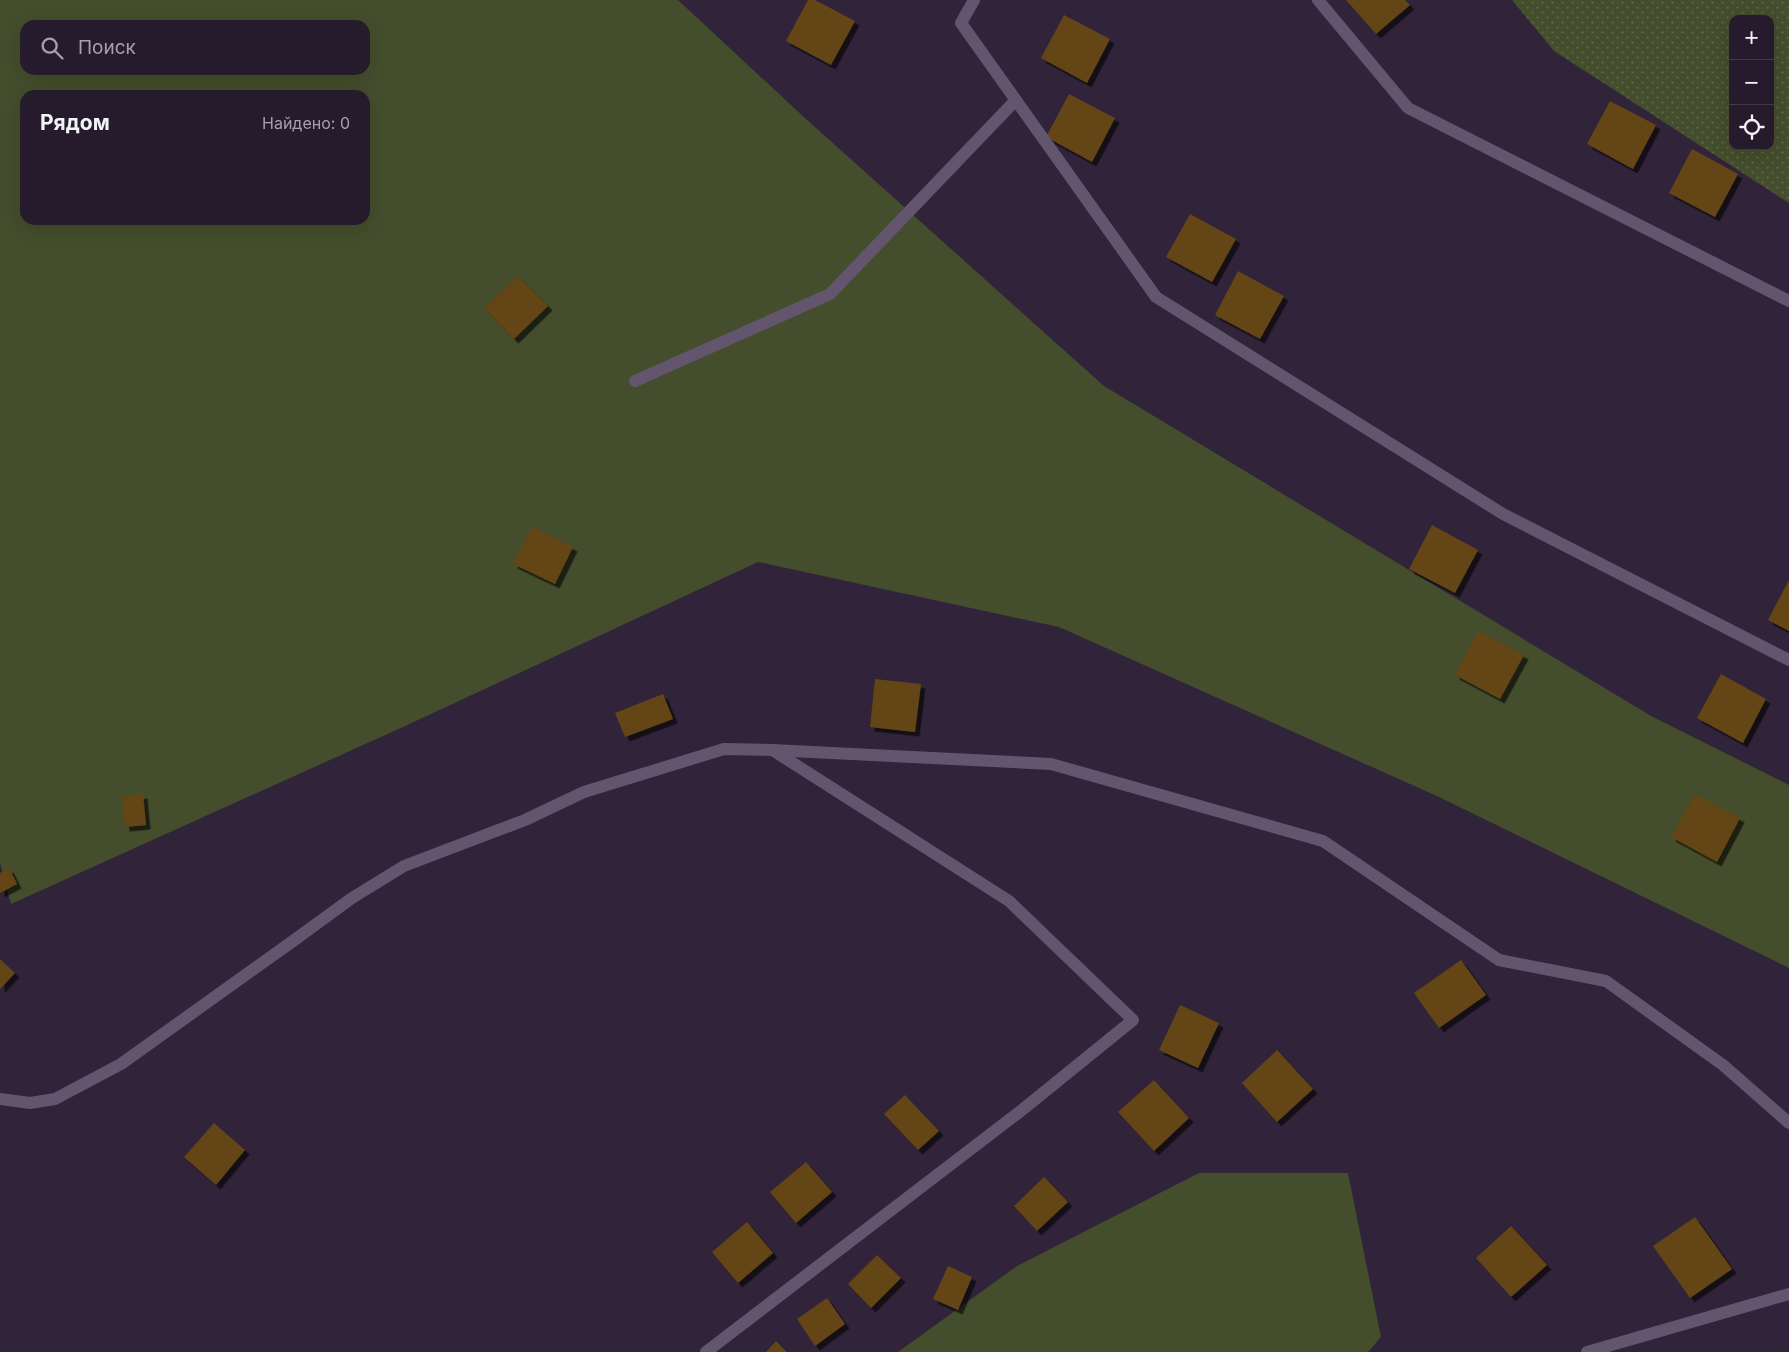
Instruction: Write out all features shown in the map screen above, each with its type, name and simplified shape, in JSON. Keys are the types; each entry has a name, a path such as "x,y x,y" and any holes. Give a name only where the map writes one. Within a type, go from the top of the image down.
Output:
{"lane":[{"path":"974,0 961,23 1156,298 1503,514 1789,660"},
{"path":"1318,0 1408,108 1789,300"},
{"path":"635,381 830,294 1016,100"},
{"path":"0,1098 30,1103 54,1099 120,1064 352,898 404,866 525,820 584,792 724,749 1051,764 1323,841 1499,960 1606,981 1723,1064 1789,1123"},
{"path":"706,1352 1022,1110 1133,1020 1009,901 772,750"},
{"path":"1587,1352 1789,1294"}],"green space":[{"path":"0,0 678,0 806,119 1104,386 1651,716 1789,785 1789,968 1439,797 1059,627 758,562 403,727 11,904 0,863"},
{"path":"1512,0 1789,0 1789,203 1554,51"},
{"path":"1199,1173 1348,1173 1381,1337 1368,1352 898,1352 1017,1266"}],"building":[{"path":"808,0 815,0 855,21 831,65 786,41"},
{"path":"1346,0 1405,0 1410,5 1376,34"},
{"path":"1064,15 1110,39 1087,83 1041,58"},
{"path":"1069,94 1115,118 1092,162 1046,137"},
{"path":"1610,101 1656,125 1633,169 1587,144"},
{"path":"1692,149 1738,174 1715,217 1669,193"},
{"path":"1190,214 1236,239 1212,282 1166,257"},
{"path":"1238,271 1284,296 1260,339 1215,315"},
{"path":"518,276 548,306 514,339 484,308"},
{"path":"1432,525 1478,550 1455,593 1409,569"},
{"path":"532,527 573,547 555,584 513,564"},
{"path":"1789,580 1789,631 1768,620"},
{"path":"1478,631 1524,655 1500,699 1455,675"},
{"path":"1721,674 1766,699 1743,743 1697,718"},
{"path":"875,679 921,684 915,732 870,727"},
{"path":"663,694 673,719 625,737 615,713"},
{"path":"143,794 146,825 125,827 122,796"},
{"path":"1695,794 1740,818 1717,862 1671,837"},
{"path":"9,868 17,884 0,893 0,873"},
{"path":"0,959 15,973 0,989"},
{"path":"1461,960 1486,995 1439,1028 1414,993"},
{"path":"1180,1005 1219,1023 1198,1068 1159,1050"},
{"path":"1277,1050 1313,1089 1277,1122 1242,1083"},
{"path":"1154,1080 1189,1118 1154,1151 1118,1112"},
{"path":"905,1095 939,1131 918,1150 884,1114"},
{"path":"214,1123 245,1150 216,1185 184,1157"},
{"path":"806,1162 832,1192 796,1223 770,1192"},
{"path":"1044,1177 1068,1202 1037,1231 1014,1206"},
{"path":"1695,1217 1732,1269 1690,1298 1653,1246"},
{"path":"747,1222 773,1253 738,1283 712,1252"},
{"path":"1511,1226 1547,1265 1511,1297 1476,1258"},
{"path":"877,1255 901,1278 871,1308 848,1284"},
{"path":"948,1266 972,1277 958,1310 933,1299"},
{"path":"827,1298 845,1324 815,1346 797,1319"},
{"path":"776,1341 787,1352 766,1352"}]}
